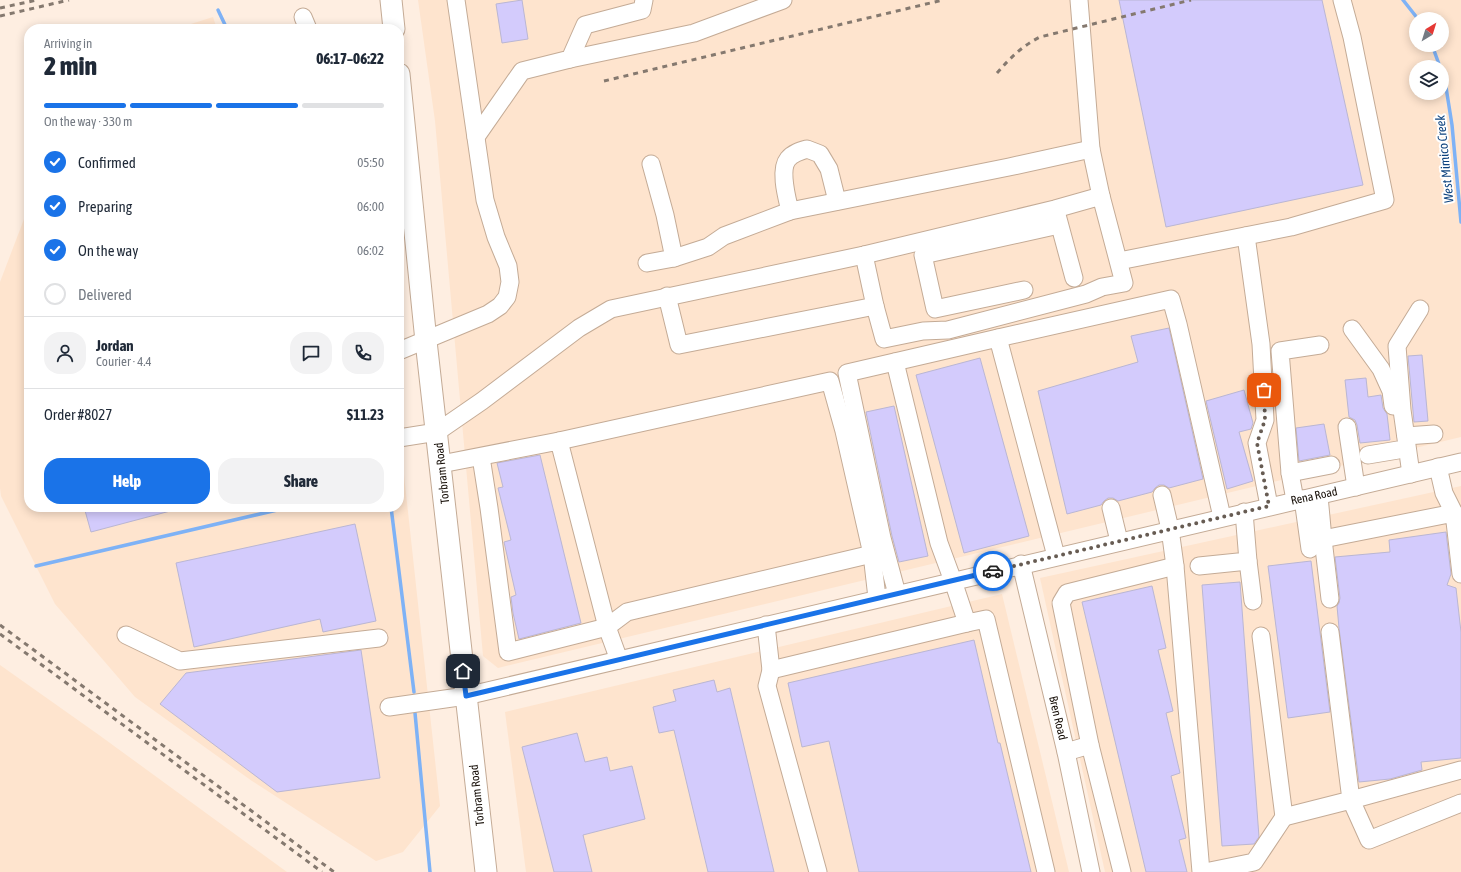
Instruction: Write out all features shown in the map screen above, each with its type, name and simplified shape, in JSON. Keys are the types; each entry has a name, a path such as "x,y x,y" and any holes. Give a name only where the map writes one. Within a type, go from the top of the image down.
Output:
{"main road":[{"path":"391,0 393,24"},
{"name":"Torbram Road","path":"404,165 407,220 426,340 486,872"}],"street":[{"path":"404,349 488,314 500,306 507,296 510,282 508,266 496,237 485,200 456,0"},
{"path":"570,59 586,25 642,10 644,0"},
{"path":"476,137 522,72 570,59 694,33 783,0"},
{"path":"864,256 884,339 923,332 948,330 1086,294 1102,286 1124,283 1101,196 1091,149 1079,0"},
{"path":"1119,261 1291,227 1385,200 1352,37 1342,0"},
{"path":"790,211 783,173 787,159 796,152 807,149 820,154 829,169 837,201"},
{"path":"647,263 674,258 708,248 724,236 790,211 1091,149"},
{"path":"651,164 665,215 674,258"},
{"path":"1024,290 935,310 923,255 1057,217 1101,196"},
{"path":"404,437 437,432 482,401 593,319 611,309 667,296 1057,217"},
{"path":"1057,217 1074,278"},
{"path":"1246,236 1261,344 1265,420 1257,443 1269,506"},
{"path":"667,296 679,345 875,306"},
{"path":"897,594 882,538 847,373 1171,299 1222,517"},
{"path":"1402,443 1402,410 1397,346 1420,309"},
{"path":"1352,329 1381,370 1391,391 1402,443 1406,475"},
{"path":"998,338 1056,556"},
{"path":"1310,550 1299,499 1290,473 1280,351 1320,345"},
{"path":"895,362 939,543 967,623"},
{"path":"441,464 559,441 830,381 844,431 872,554 877,598"},
{"path":"1346,427 1356,486"},
{"path":"1368,455 1434,434"},
{"path":"559,441 607,627 619,660"},
{"path":"481,457 490,508 508,652 607,627 627,612 872,554"},
{"name":"Rena Road","path":"389,707 466,696 1021,564 1461,462"},
{"path":"1290,473 1331,465"},
{"path":"1438,467 1444,493 1454,513 1461,574"},
{"path":"1162,495 1170,529 1175,566 1201,872"},
{"path":"1319,496 1330,600"},
{"path":"1111,508 1119,541"},
{"path":"1244,512 1253,601"},
{"path":"1324,539 1454,513"},
{"path":"1198,566 1248,561"},
{"name":"Bren Road","path":"1021,564 1066,752 1091,872"},
{"path":"1122,872 1090,745 1061,603 1067,593 1175,566"},
{"path":"771,670 986,619 1046,872"},
{"path":"766,625 771,670 767,686 818,872"},
{"path":"1330,632 1351,800 1369,840 1461,803"},
{"path":"126,635 180,662 379,638"},
{"path":"1205,872 1254,862 1284,817 1261,636"},
{"path":"1066,752 1090,745"},
{"path":"1284,817 1461,770"}],"shaded area":[{"path":"418,0 1461,0 1461,437 498,668 483,656 435,121"},
{"path":"213,17 215,24 191,24"},
{"path":"24,219 24,512 404,512 404,475 440,806 403,852 376,861 252,781 135,697 55,604 1,496 0,282"},
{"path":"1461,486 1461,872 1105,872 1040,578"},
{"path":"1002,594 1069,872 526,872 505,712"},
{"path":"0,665 99,735 287,872 0,872"}],"building":[{"path":"522,0 528,39 502,43 496,4"},
{"path":"1119,0 1322,0 1363,185 1166,227"},
{"path":"1169,328 1203,479 1169,488 1164,485 1159,485 1152,492 1118,501 1113,498 1108,498 1101,505 1067,514 1038,391 1138,362 1131,336"},
{"path":"1422,355 1428,421 1414,422 1408,356"},
{"path":"980,358 1029,536 964,553 916,375"},
{"path":"1366,378 1368,397 1381,395 1383,408 1387,414 1390,440 1360,443 1355,420 1349,417 1345,380"},
{"path":"1244,390 1253,423 1251,429 1239,432 1253,481 1227,489 1206,401"},
{"path":"894,406 928,556 899,562 892,536 866,412"},
{"path":"1324,424 1330,455 1299,461 1296,428"},
{"path":"540,455 581,623 519,639 511,597 516,595 504,542 511,540 498,488 503,487 497,463"},
{"path":"85,512 166,512 91,532"},
{"path":"355,524 376,621 323,632 320,619 194,647 176,563"},
{"path":"1446,532 1451,574 1447,585 1456,588 1461,632 1461,758 1421,762 1422,770 1390,779 1359,782 1339,628 1337,606 1340,598 1335,557 1390,552 1389,540"},
{"path":"1311,561 1330,712 1288,718 1268,566"},
{"path":"1240,582 1259,837 1254,844 1222,846 1202,585"},
{"path":"1152,586 1166,648 1158,650 1173,711 1166,713 1180,773 1171,776 1186,838 1179,840 1187,872 1146,872 1082,602"},
{"path":"974,640 998,743 1000,743 1031,872 859,872 829,741 802,747 788,683"},
{"path":"361,650 380,778 277,792 160,704 186,673"},
{"path":"714,680 717,692 730,688 774,872 708,872 674,730 659,733 653,707 676,701 673,690"},
{"path":"577,733 585,762 607,757 610,771 632,766 645,819 583,835 592,872 554,872 522,747"}],"waterway":[{"name":"West Mimico Creek","path":"1403,0 1412,12"},
{"path":"218,10 225,24"},
{"name":"West Mimico Creek","path":"1435,52 1437,60"},
{"name":"West Mimico Creek","path":"1448,100 1452,125 1461,222"},
{"path":"36,566 268,512"},
{"path":"392,512 414,692"},
{"path":"415,713 430,872"}],"railway":[{"path":"0,8 37,0"},
{"path":"0,16 69,0"},
{"path":"604,81 943,0"},
{"path":"997,73 1017,53 1040,37 1191,0"},
{"path":"0,625 334,872"},
{"path":"0,634 322,872"}],"way so far":[{"path":"993,571 1269,506 1257,443 1265,420 1264,390"}],"route":[{"path":"463,671 466,696 993,571"}]}
